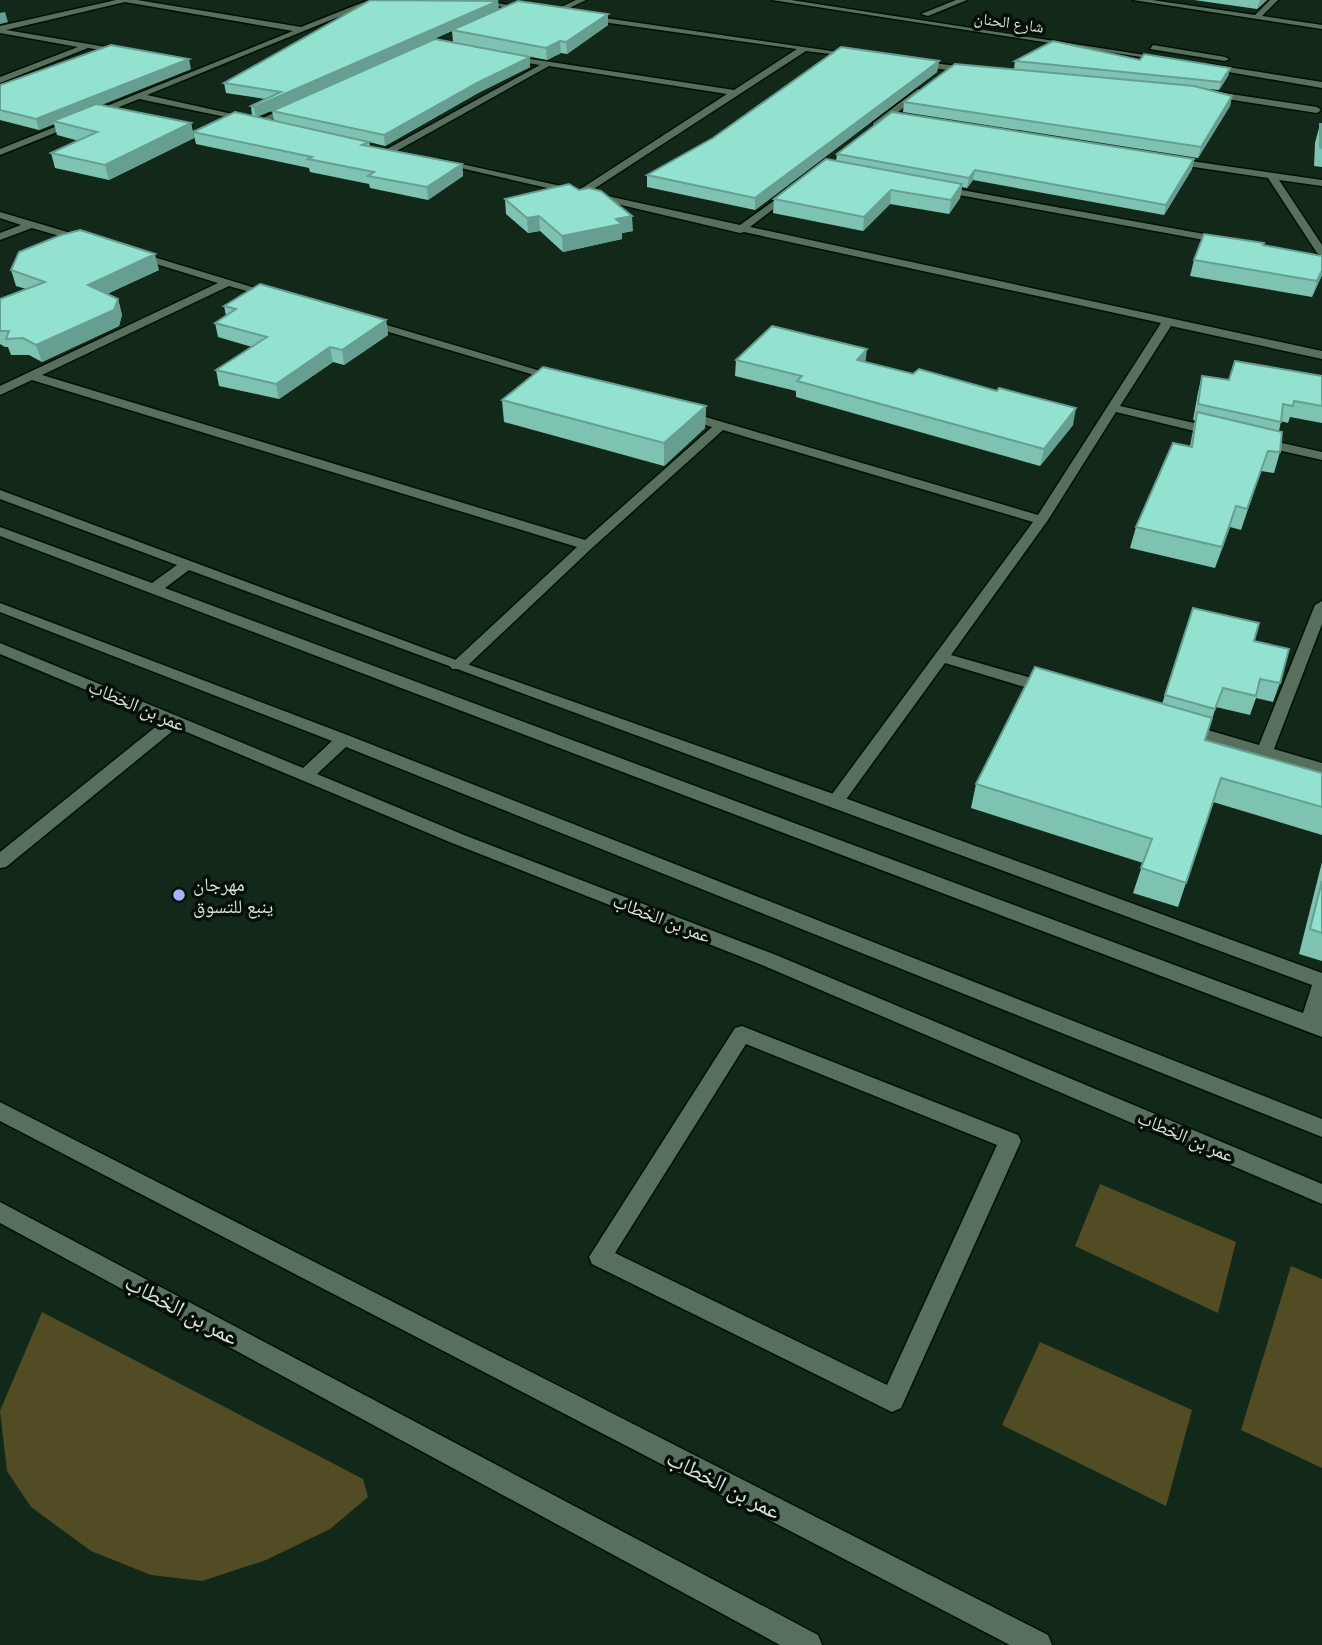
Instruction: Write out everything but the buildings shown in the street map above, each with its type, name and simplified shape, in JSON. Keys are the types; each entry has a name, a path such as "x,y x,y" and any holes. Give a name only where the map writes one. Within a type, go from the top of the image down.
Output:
{"street":[{"path":"0,30 125,0 303,30"},
{"path":"0,152 376,0"},
{"path":"461,0 871,57"},
{"path":"552,13 582,0"},
{"name":"شارع الحنان","path":"776,0 1322,85"},
{"name":"شارع الحنان","path":"839,0 1322,75"},
{"path":"925,14 963,0"},
{"path":"1137,0 1322,27"},
{"path":"1256,18 1274,0"},
{"path":"494,18 517,8"},
{"path":"0,30 129,53"},
{"path":"0,80 88,46"},
{"path":"578,195 805,48"},
{"path":"491,54 546,65 736,93"},
{"path":"911,63 986,72"},
{"path":"197,64 211,67"},
{"path":"390,151 546,65"},
{"path":"941,76 951,68"},
{"path":"867,133 930,84"},
{"path":"1206,93 1320,110"},
{"path":"138,96 284,128"},
{"path":"257,122 308,100"},
{"path":"889,116 902,118"},
{"path":"377,148 404,154"},
{"path":"430,160 578,195 1322,355"},
{"path":"1163,160 1322,183"},
{"path":"1273,177 1322,253"},
{"path":"740,230 802,183"},
{"path":"931,187 1241,244"},
{"path":"0,215 97,243"},
{"path":"0,237 32,224"},
{"path":"123,251 294,301"},
{"path":"1308,257 1322,259"},
{"path":"0,390 228,282"},
{"path":"347,317 573,383"},
{"path":"836,801 1041,520 1168,322"},
{"path":"32,376 587,545"},
{"path":"1113,408 1322,456"},
{"path":"667,410 1041,520"},
{"path":"458,666 720,426"},
{"path":"0,494 458,666 836,801 1322,983 1315,1026 0,531"},
{"path":"154,589 188,564"},
{"path":"1265,751 1322,605"},
{"path":"0,607 344,740 1322,1128"},
{"name":"عمر بن الخطاب","path":"0,648 457,839 769,960 1322,1194"},
{"path":"941,657 1070,695"},
{"path":"0,863 174,721"},
{"path":"1174,725 1322,769"},
{"path":"304,775 344,740"},
{"path":"742,1034 1010,1141 892,1400 600,1257 742,1034"},
{"name":"عمر بن الخطاب","path":"0,1111 1038,1645"},
{"name":"عمر بن الخطاب","path":"0,1212 808,1645"}],"shaded area":[{"path":"1100,1184 1236,1242 1218,1313 1075,1246"},
{"path":"1291,1266 1322,1279 1322,1468 1241,1430"},
{"path":"42,1312 363,1479 368,1497 330,1529 266,1560 202,1581 151,1575 91,1551 31,1507 7,1471 0,1411"},
{"path":"1040,1342 1192,1410 1166,1506 1002,1425"}],"place":[{"name":"مهرجان ينبع للتسوق","path":"179,895"}]}
